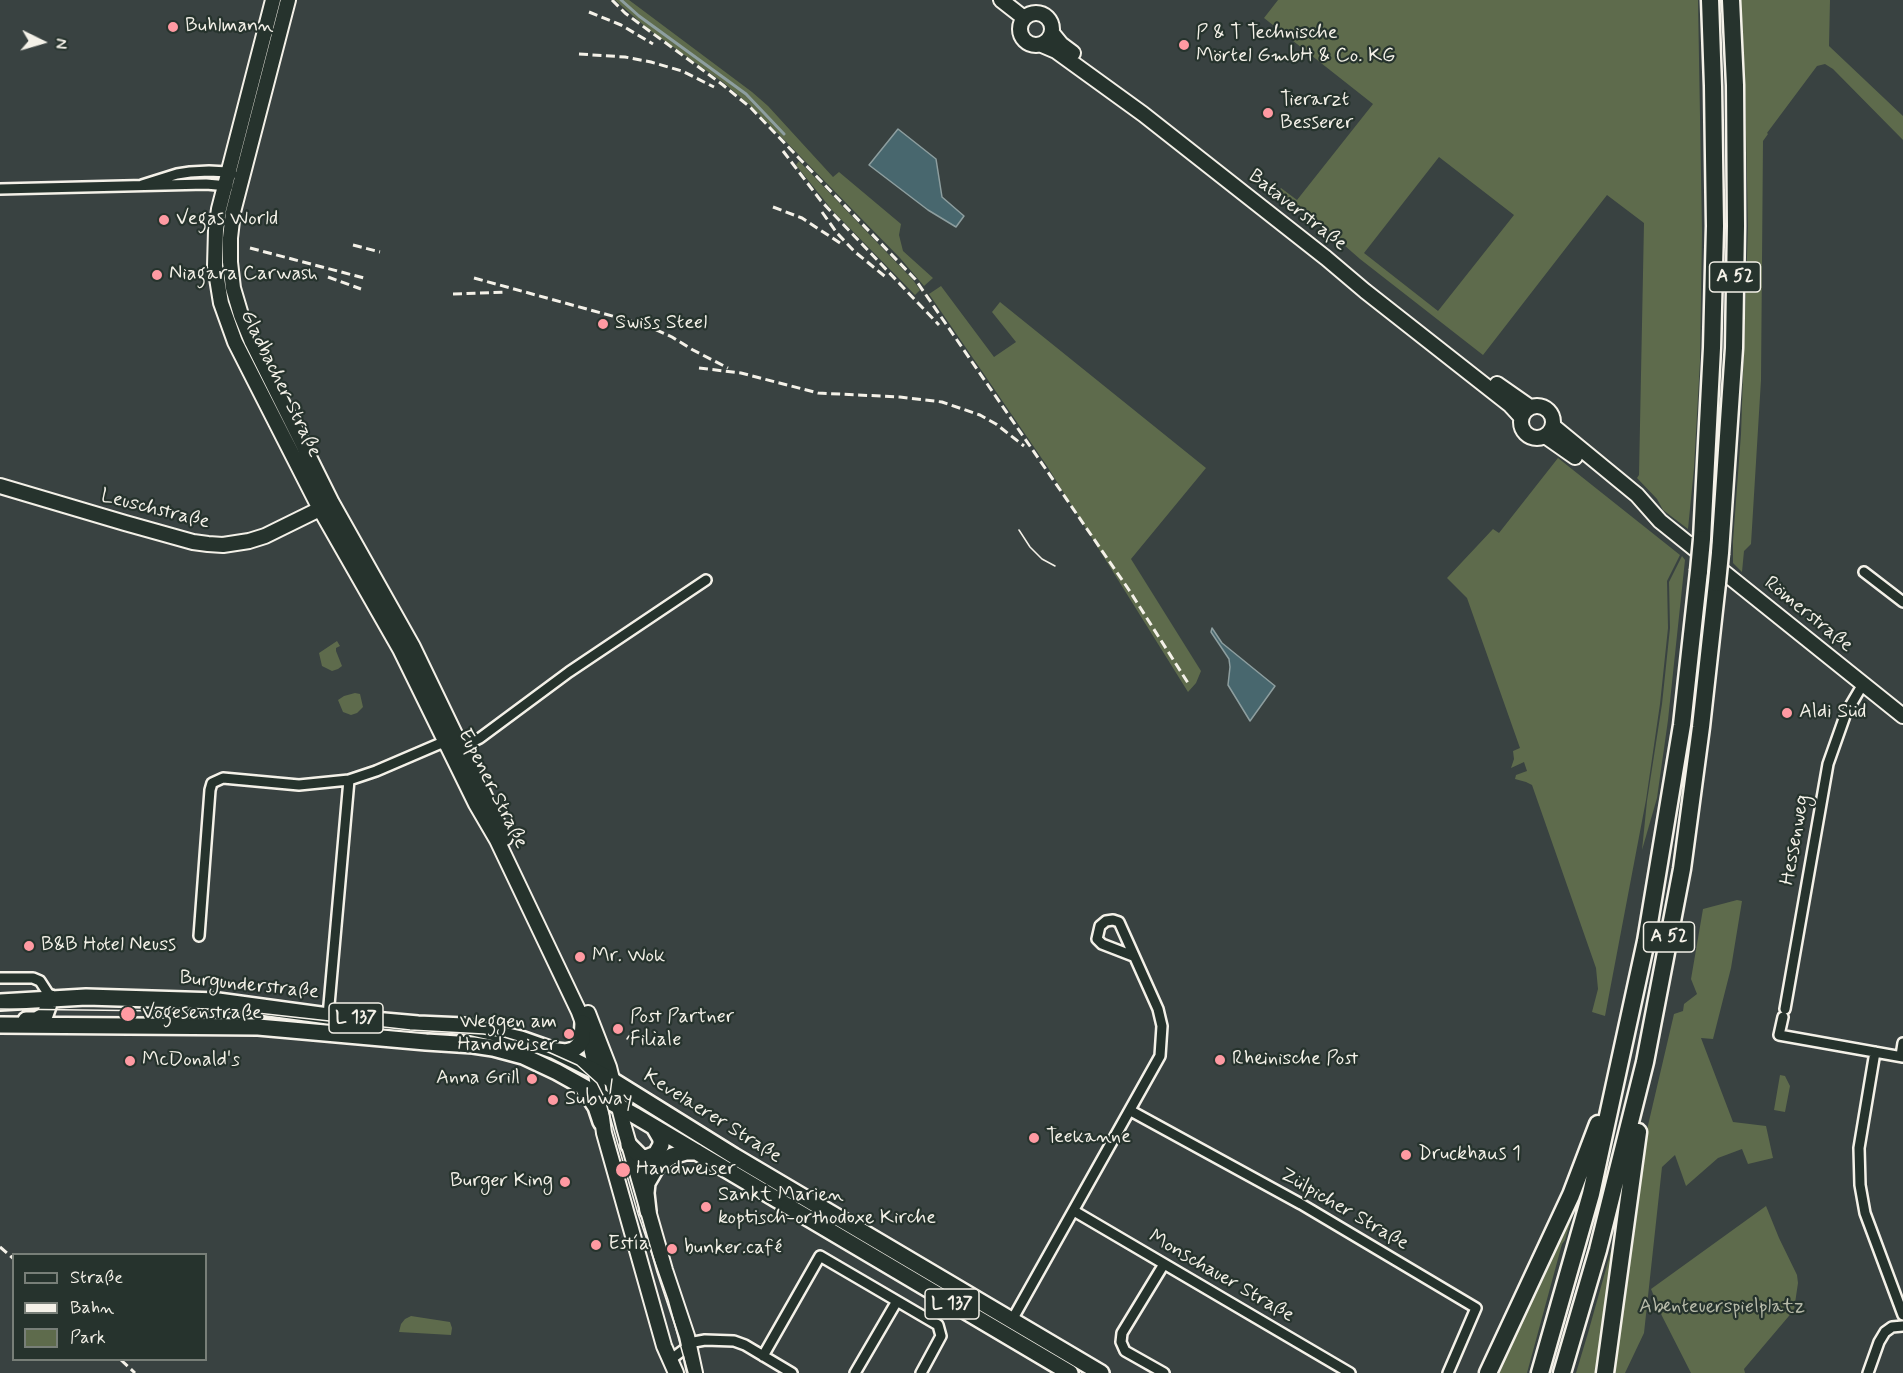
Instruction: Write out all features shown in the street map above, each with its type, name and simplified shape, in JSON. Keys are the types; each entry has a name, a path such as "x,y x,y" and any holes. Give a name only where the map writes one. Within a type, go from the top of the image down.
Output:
{"highway":[{"name":"A 52","path":"1540,1373 1591,1194 1622,1055 1646,941 1682,725 1699,571 1696,542 1712,348 1715,237 1710,0"},
{"name":"A 52","path":"1562,1373 1598,1250 1645,1062 1682,868 1701,727 1720,553 1734,337 1735,97 1731,0"},
{"path":"1488,1373 1570,1195 1592,1142 1622,1055"},
{"path":"1605,1373 1640,1119 1645,1062"}],"main road":[{"name":"Gladbacher Straße","path":"273,0 219,209 215,248 216,266 221,303 235,342 339,530"},
{"name":"Gladbacher Straße","path":"288,0 233,212 230,262 233,288 241,315 326,506"},
{"path":"1000,0 1024,18"},
{"name":"Bataverstraße","path":"1525,412 1331,251 1143,104 1061,44 1052,33 1050,21 1046,16 1034,13 1024,18 1019,31 1022,38 1030,45 1042,45 1056,51 1143,114 1510,405 1525,412 1541,406 1547,409 1553,420 1549,431 1538,438 1526,434 1521,423 1525,412"},
{"path":"1042,45 1052,33"},
{"name":"Bataverstraße","path":"1549,431 1637,495 1660,520 1696,542"},
{"name":"Leuschstraße","path":"0,486 193,542 224,545 249,542 326,506"},
{"name":"Eupener Straße","path":"339,530 389,628 454,744 586,1009 604,1052 648,1211 689,1345 695,1373"},
{"name":"Römerstraße","path":"1696,542 1903,716"},
{"name":"Eupener Straße","path":"454,744 476,804 497,840 583,1023 596,1071 601,1122 664,1346 676,1373"},
{"name":"Burgunderstraße","path":"51,998 124,997 218,1001 328,1016 481,1029 521,1039 555,1051 612,1079"},
{"path":"5,1025 41,1018 48,1011 51,998"},
{"path":"51,998 60,1016 72,1026"},
{"name":"L 137","path":"0,1002 51,998"},
{"path":"555,1051 566,1052 578,1046 582,1040 583,1023"},
{"name":"L 137","path":"5,1025 72,1026"},
{"name":"Burgunderstraße","path":"72,1026 258,1027 473,1045 523,1056 557,1071 598,1095"},
{"name":"Kevelaerer Straße","path":"612,1079 734,1156 1101,1373"},
{"path":"581,1085 596,1107 601,1122"},
{"name":"Kevelaerer Straße","path":"598,1095 1070,1373"},
{"path":"629,1145 641,1157 646,1158 656,1154 661,1145 661,1139 654,1127"},
{"path":"648,1211 647,1183 657,1166 672,1156 697,1152"}],"street":[{"path":"0,189 142,185 206,183 234,186 241,182 236,175 228,172 209,171 183,173 142,185"},
{"path":"1864,572 1903,602"},
{"name":"Eupener Straße","path":"454,744 468,744 480,738 569,672 706,580"},
{"name":"Hessenweg","path":"1863,684 1846,713 1828,764 1779,1035 1875,1052"},
{"path":"199,936 212,783 223,778 299,785 350,780 439,744 454,744"},
{"path":"328,1016 350,780"},
{"path":"1012,1320 1160,1056 1162,1026 1158,1009 1133,956"},
{"path":"0,978 33,978 40,981 51,998"},
{"path":"1903,1043 1902,1056 1875,1052 1859,1148 1860,1185 1865,1213 1903,1315"},
{"name":"Zülpicher Straße","path":"1131,1111 1301,1204 1476,1308 1448,1373"},
{"name":"Monschauer Straße","path":"1074,1211 1350,1373"},
{"path":"763,1356 820,1256 938,1325 941,1336 921,1373"},
{"path":"1164,1264 1122,1333 1120,1342 1125,1351 1164,1373"},
{"path":"855,1373 897,1301"},
{"path":"1868,1373 1885,1332 1892,1327 1903,1326"},
{"path":"670,1360 689,1345 705,1340 734,1341 745,1345 792,1373"}],"green space":[{"path":"615,0 629,0 752,92 768,106 833,177 839,172 901,224 899,235 903,251 933,278 924,286 900,258 751,106 724,83 648,29"},
{"path":"1278,0 1698,0 1702,232 1700,361 1688,529 1663,510 1657,499 1637,478 1639,475 1644,223 1607,195 1483,355 1278,192 1281,188 1297,200 1373,104 1264,18","holes":["1439,157 1514,215 1438,311 1364,253"]},
{"path":"1740,0 1830,0 1829,46 1903,116 1903,140 1833,69 1825,64 1817,66 1763,141 1761,380 1751,544 1744,551 1742,572 1733,563 1741,434 1748,227 1745,86"},
{"path":"799,161 913,280 920,290 915,295 832,210 796,165"},
{"path":"941,286 994,357 1016,342 992,312 1000,302 1206,468 1131,559 1201,671 1196,683 1188,692 1047,466 929,294"},
{"path":"1558,458 1680,555 1667,581 1668,628 1660,704 1646,800 1605,1016 1592,1012 1598,989 1596,968 1532,785 1515,779 1516,775 1527,771 1524,762 1511,768 1514,759 1513,751 1520,748 1467,598 1447,578 1493,529 1499,533"},
{"path":"1682,556 1685,560 1668,720 1657,798 1642,850 1670,628 1669,582"},
{"path":"337,641 340,646 336,648 336,651 342,666 332,671 322,666 319,653"},
{"path":"355,693 360,694 363,707 351,715 343,712 338,700"},
{"path":"1737,900 1742,901 1731,968 1713,1039 1701,1038 1733,1122 1766,1126 1773,1158 1748,1164 1742,1149 1718,1158 1686,1186 1675,1155 1662,1167 1644,1333 1625,1373 1614,1373 1642,1151 1674,1014 1683,1011 1684,1004 1697,994 1691,979 1703,909"},
{"path":"1780,1075 1785,1076 1790,1086 1785,1112 1774,1110"},
{"path":"1579,1193 1562,1244 1527,1373 1496,1373"},
{"path":"1625,1201 1598,1373 1576,1373 1588,1333"},
{"name":"Abenteuerspielplatz","path":"1766,1206 1797,1275 1794,1310 1744,1369 1745,1373 1691,1373 1651,1289"},
{"path":"411,1316 450,1322 451,1335 399,1332 401,1324"}],"water":[{"path":"898,129 936,159 942,197 964,216 956,227 928,210 869,165"},
{"path":"1212,628 1222,643 1275,686 1250,721 1228,685 1229,659 1211,632"}],"waterway":[{"path":"621,0 639,16 746,94 784,134"}],"tram line":[{"path":"1019,530 1030,547 1042,559 1055,566"},
{"path":"0,1009 248,1012 410,1030 483,1034 504,1037 537,1047 577,1065 597,1083 605,1099 638,1214 668,1300 688,1373"},
{"path":"609,1102 612,1079"}],"railway":[{"path":"612,0 625,13 751,108 915,279 1129,590 1188,683"},
{"path":"589,12 621,25 653,44"},
{"path":"579,54 625,57 651,62 682,71 714,87"},
{"path":"783,151 821,201 939,325"},
{"path":"773,207 802,218 840,243"},
{"path":"822,212 855,252 887,278"},
{"path":"353,245 380,252"},
{"path":"250,248 364,278"},
{"path":"328,277 361,289"},
{"path":"474,278 645,325 728,368"},
{"path":"453,294 506,292"},
{"path":"699,368 741,373 818,393 900,397 942,402 980,415 996,424 1024,446"},
{"path":"0,1247 12,1257"},
{"path":"122,1361 135,1373"}],"place":[{"name":"Buhlmann","path":"173,27"},
{"name":"P & T Technische Mörtel GmbH & Co. KG","path":"1184,45"},
{"name":"Tierarzt Besserer","path":"1268,113"},
{"name":"Vegas World","path":"164,220"},
{"name":"Niagara Carwash","path":"157,275"},
{"name":"Swiss Steel","path":"603,324"},
{"name":"Aldi Süd","path":"1787,713"},
{"name":"B&B Hotel Neuss","path":"29,946"},
{"name":"Mr. Wok","path":"580,957"},
{"name":"Vogesenstraße","path":"128,1014"},
{"name":"Post Partner Filiale","path":"618,1029"},
{"name":"Weggen am Handweiser","path":"569,1034"},
{"name":"Rheinische Post","path":"1220,1060"},
{"name":"McDonald's","path":"130,1061"},
{"name":"Anna Grill","path":"532,1079"},
{"name":"Subway","path":"553,1100"},
{"name":"Teekanne","path":"1034,1138"},
{"name":"Druckhaus 1","path":"1406,1155"},
{"name":"Handweiser","path":"623,1170"},
{"name":"Burger King","path":"565,1182"},
{"name":"Sankt Marien koptisch-orthodoxe Kirche","path":"706,1207"},
{"name":"Estía","path":"596,1245"},
{"name":"bunker.café","path":"672,1249"}]}
